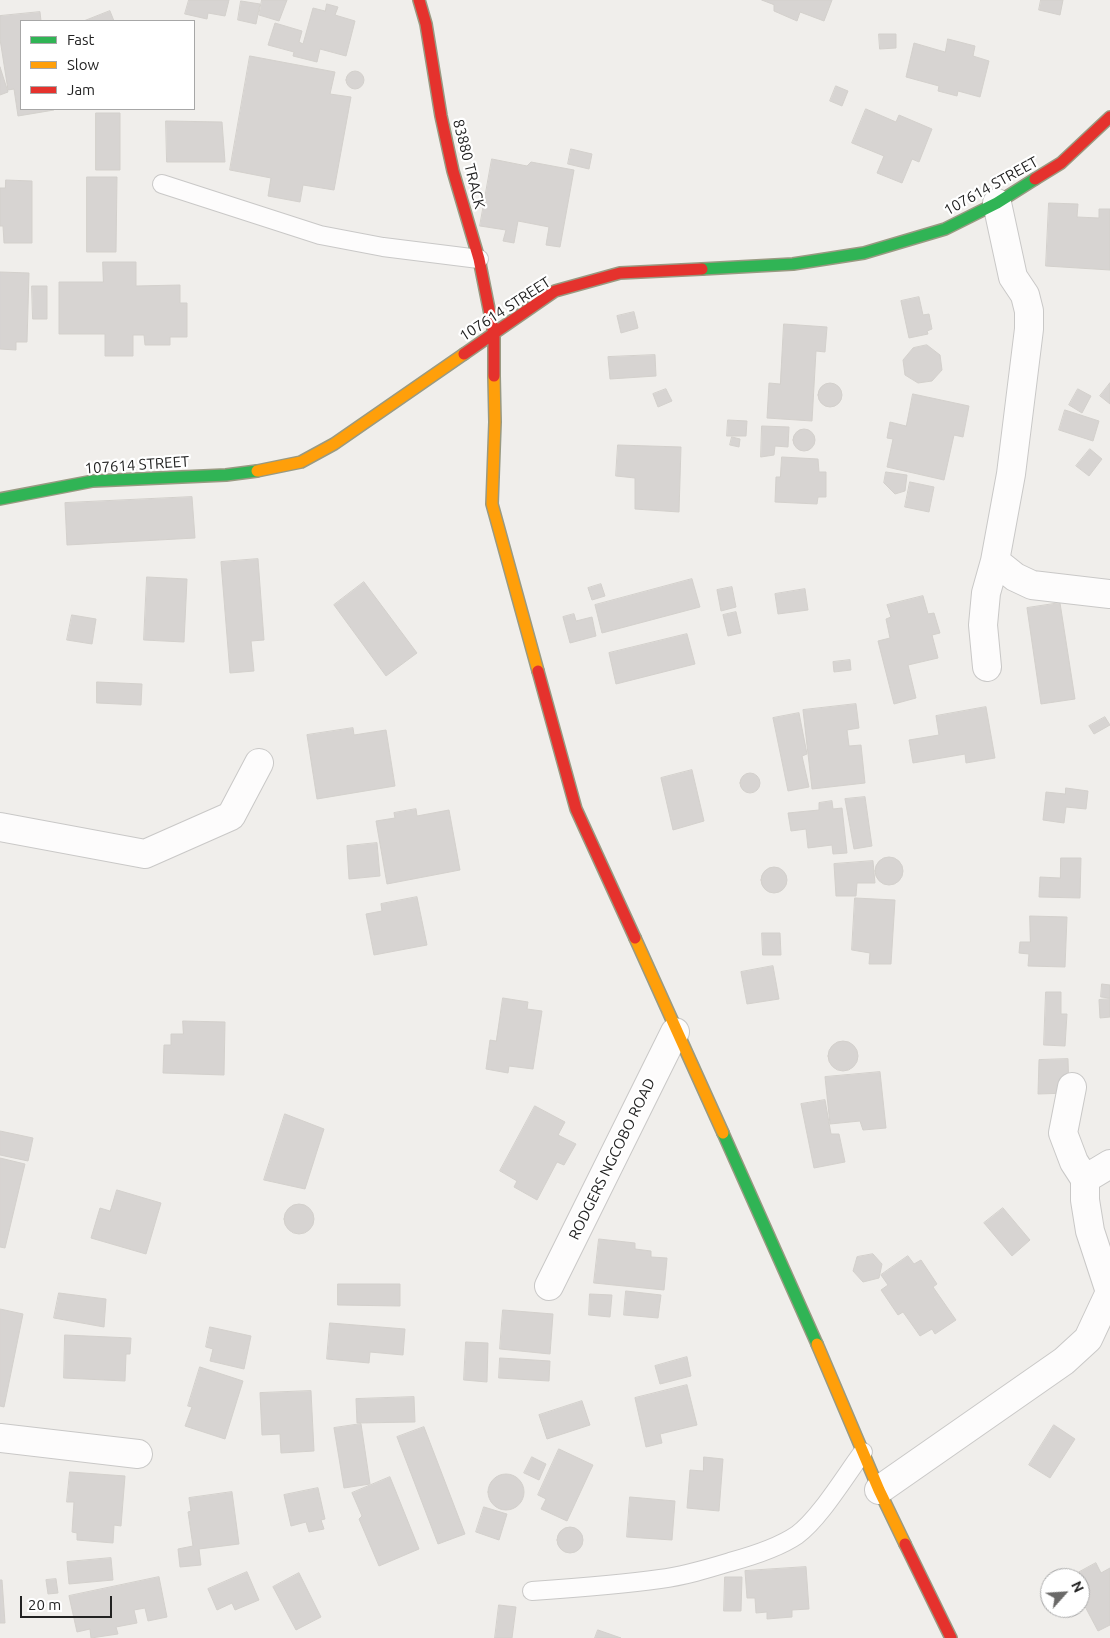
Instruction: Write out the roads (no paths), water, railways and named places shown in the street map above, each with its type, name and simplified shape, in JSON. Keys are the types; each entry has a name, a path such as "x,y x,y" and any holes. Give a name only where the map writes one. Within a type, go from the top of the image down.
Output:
{"street":[{"name":"83880 TRACK","path":"419,0 426,24 441,116 453,171 479,259 494,334 495,422 492,504 576,809 788,1279 879,1490 951,1638"},
{"name":"107614 STREET","path":"0,499 93,481 226,474 269,470 301,462 334,444 555,291 620,273 792,264 864,253 945,229 997,203 1061,163 1110,117"},
{"path":"987,667 983,625 986,593 995,561 1011,474 1029,329 1029,311 1025,295 1014,277 997,203"},
{"path":"995,561 1015,577 1032,585 1110,594"},
{"path":"0,827 145,854 231,816 259,763"},
{"name":"RODGERS NGCOBO ROAD","path":"549,1286 675,1032"},
{"path":"879,1490 1064,1361 1088,1339 1110,1292 1090,1231 1084,1179 1074,1162 1063,1133 1072,1087"},
{"path":"1084,1179 1110,1164"},
{"path":"0,1438 138,1454"}],"lane":[{"path":"162,184 320,235 383,247 479,259"},
{"path":"532,1591 661,1579 749,1557 796,1535 812,1521 863,1452"}]}
